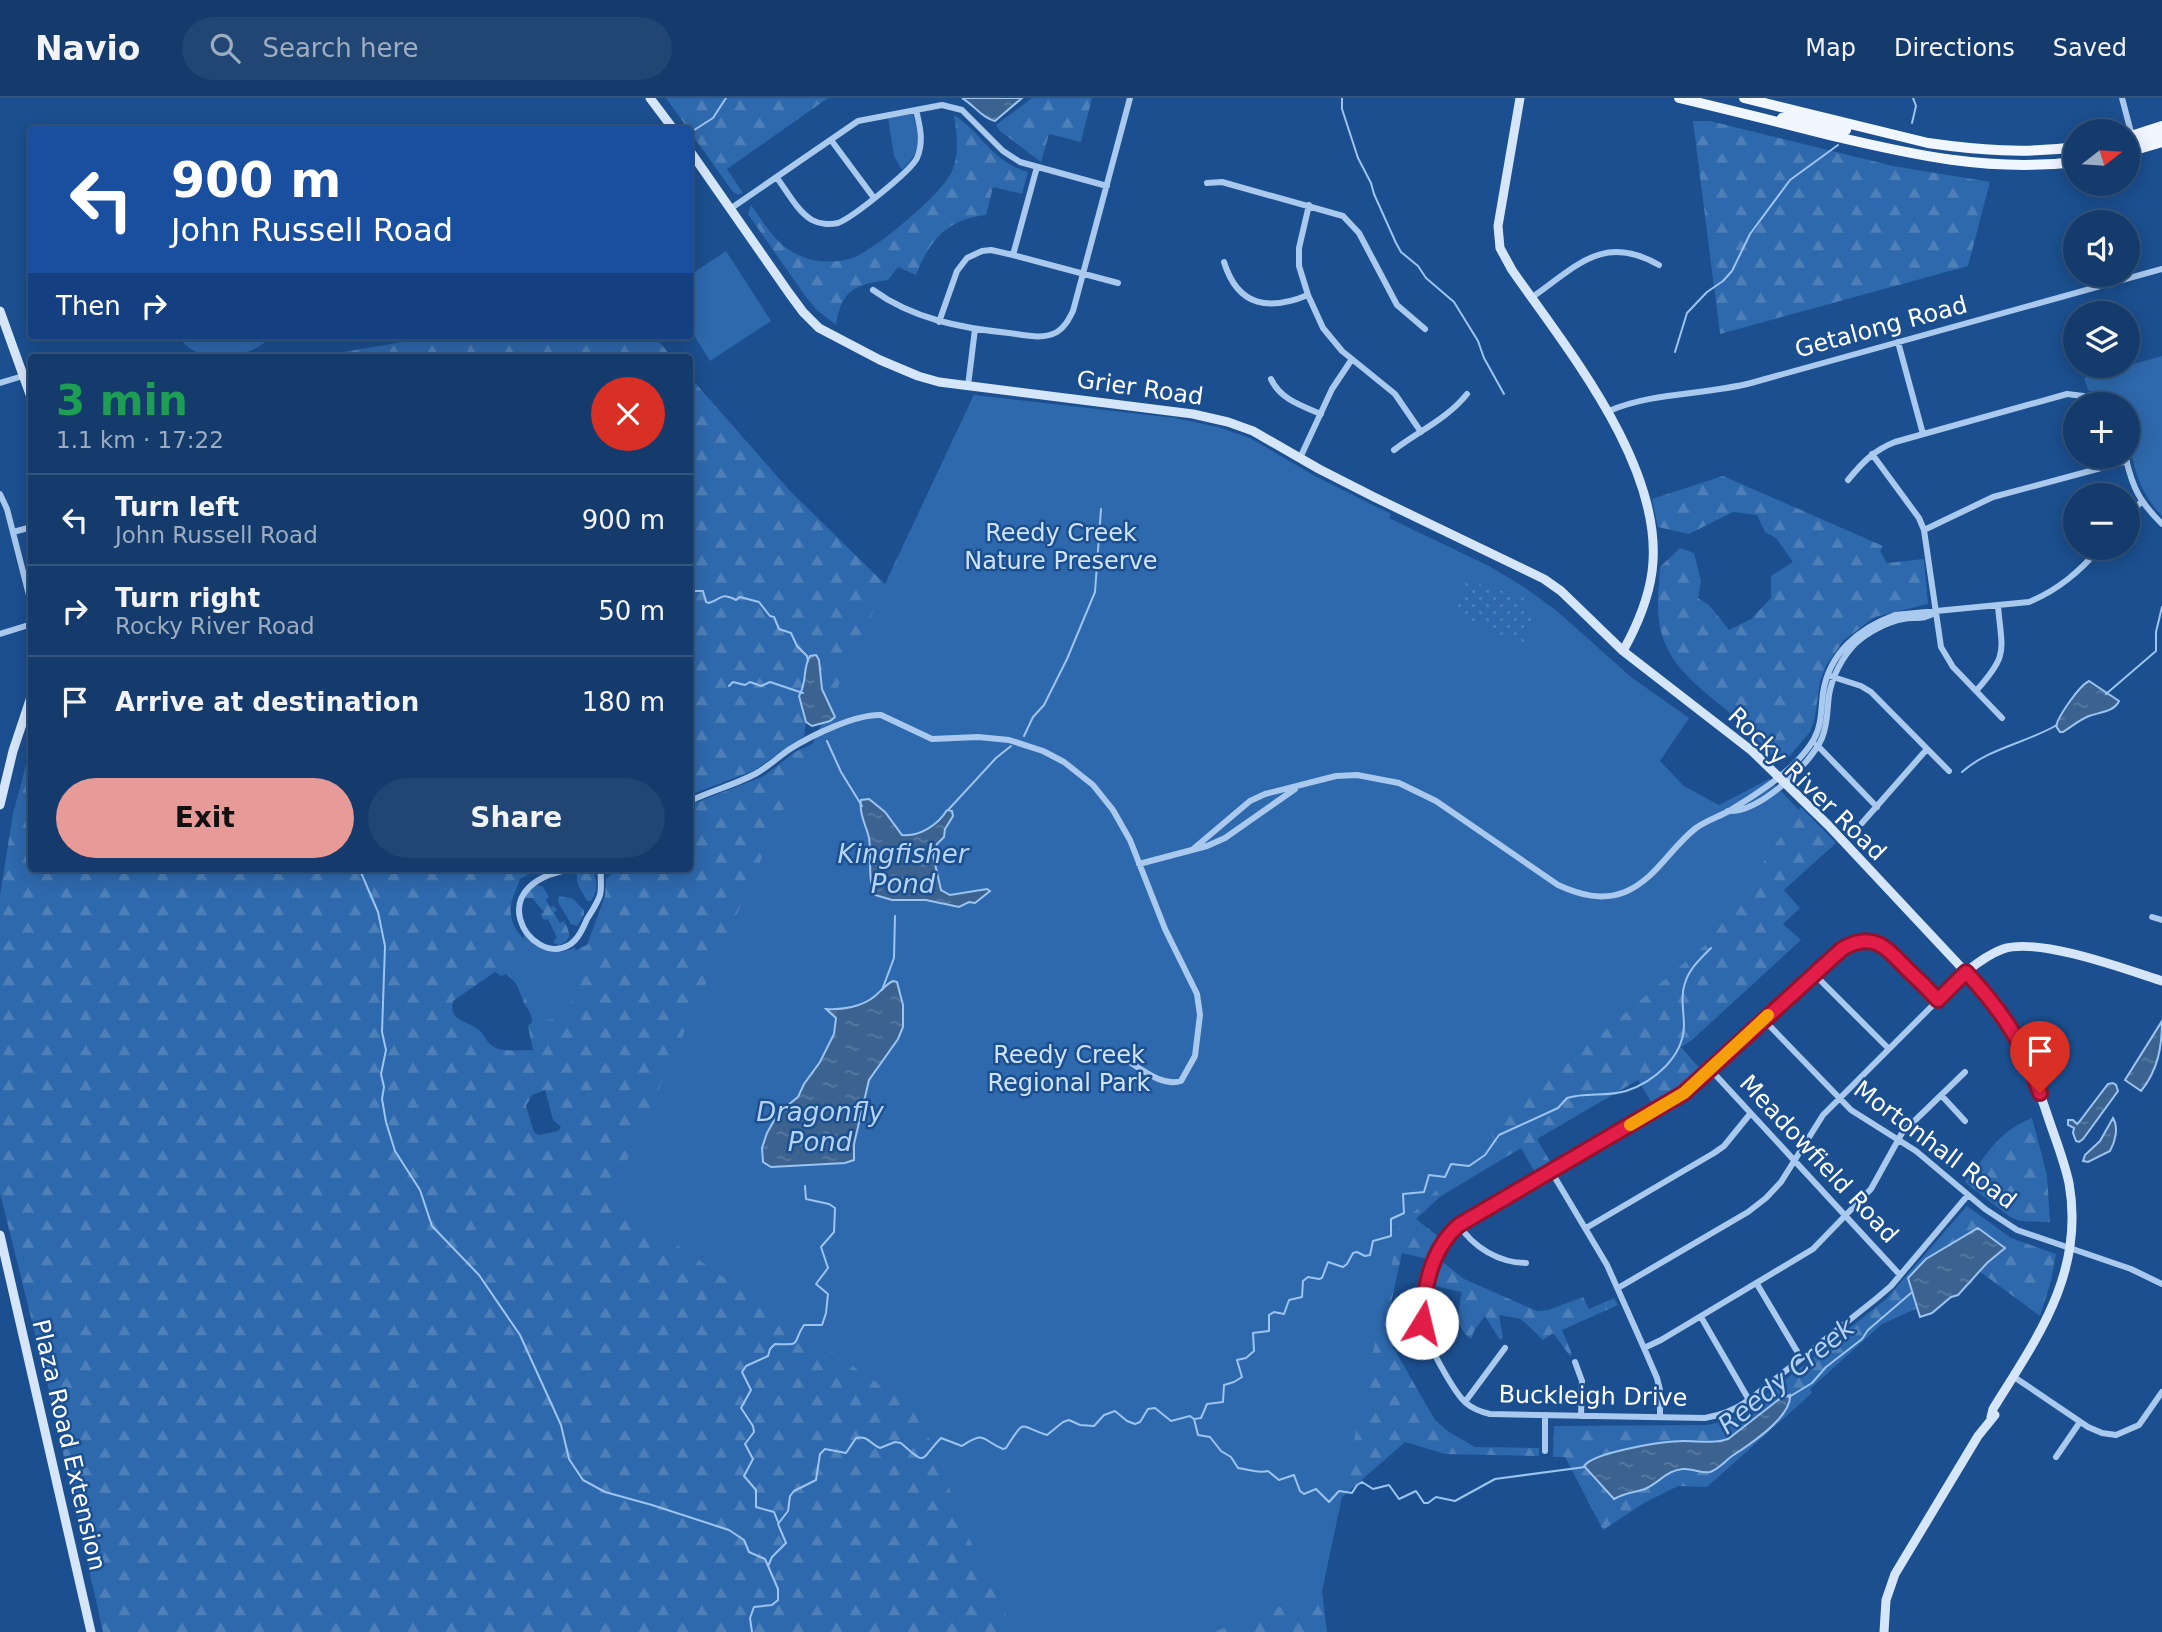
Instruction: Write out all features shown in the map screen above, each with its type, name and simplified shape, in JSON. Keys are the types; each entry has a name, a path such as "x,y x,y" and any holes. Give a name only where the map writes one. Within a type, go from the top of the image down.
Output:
{"main road":[{"path":"1679,98 1936,159 2026,166 2063,162"},
{"path":"1744,98 1902,137 1956,147 1997,150 2063,148"},
{"path":"1780,122 1782,118 1790,117 1887,138 1902,137"},
{"path":"2140,134 2162,126"},
{"path":"2140,143 2162,133"},
{"path":"2140,148 2162,142"}],"street":[{"path":"650,98 671,126"},
{"path":"873,290 888,301 939,322 975,330 1038,337 1056,333 1069,320 1130,98"},
{"path":"1520,98 1497,237 1504,258 1609,411 1637,475 1653,538 1653,571 1649,588 1634,631 1623,651"},
{"path":"2122,98 2126,119"},
{"path":"730,209 858,121 942,105 962,110 1011,158 1107,186"},
{"path":"777,178 813,220 827,224 846,219 916,160 921,147 916,110"},
{"path":"831,140 874,198"},
{"name":"Grier Road","path":"693,155 803,312 819,328 865,353 918,376 968,386 1164,409 1209,417 1253,431 1374,497 1544,579 1561,591 1623,651"},
{"path":"1013,255 1037,167"},
{"path":"1207,183 1222,182 1335,212 1349,220 1359,233 1397,305 1424,329"},
{"path":"1309,205 1298,257 1308,295 1331,339 1395,394 1421,432"},
{"path":"939,322 957,271 967,258 975,253 991,250 1118,283"},
{"path":"1531,298 1598,254 1627,251 1660,265"},
{"path":"1224,262 1234,285 1256,302 1278,305 1308,295"},
{"name":"Getalong Road","path":"1609,411 1638,400 1730,388 2162,269"},
{"path":"0,310 28,389"},
{"path":"968,386 975,330"},
{"path":"1898,342 1923,434"},
{"path":"1300,458 1332,389 1352,359"},
{"path":"0,383 23,376"},
{"path":"1271,379 1277,391 1285,397 1321,414"},
{"path":"1394,450 1460,404 1468,394"},
{"path":"1848,480 1883,446 2063,395"},
{"path":"1872,454 1919,518 1924,530 1941,647 1953,667 2002,718"},
{"path":"1924,530 1993,497 2091,469"},
{"path":"2128,469 2141,502 2162,524"},
{"path":"0,494 6,505 28,591"},
{"path":"13,532 28,528"},
{"path":"1192,850 1250,801 1265,794 1336,776 1357,775 1399,783 1436,800 1558,885 1593,897 1613,895 1638,885 1664,863 1696,828 1728,811 1752,804 1782,780 1816,743 1830,676 1855,644 1869,633 1903,620 1927,618 1935,612 2029,602 2049,594 2069,580 2088,560"},
{"path":"1976,691 2000,660 2003,649 1998,606"},
{"path":"0,634 28,625"},
{"path":"1608,636 1624,638 1634,631"},
{"name":"Rocky River Road","path":"1623,651 1731,733 1782,780 1828,825 1990,998 2012,1028 2031,1067 2066,1171 2072,1206 2070,1247 2059,1294 2029,1353 1895,1574 1886,1600 1884,1632"},
{"path":"1830,676 1871,692 1949,771"},
{"path":"0,805 13,751 28,706"},
{"path":"693,800 746,779 793,747 818,735 857,719 881,715 932,739 978,737 1009,740 1044,751 1064,762 1093,785 1113,810 1130,840 1166,929 1197,994 1200,1014 1195,1056 1181,1081 1174,1083 1161,1080 1126,1060"},
{"path":"1816,743 1877,807"},
{"path":"1863,823 1927,749"},
{"path":"1139,864 1225,838 1289,792 1310,783"},
{"path":"556,872 531,883 523,893 519,915 523,928 535,942 558,948 567,947 575,941 600,893 600,872"},
{"path":"2152,918 2162,920"},
{"name":"Buckleigh Drive","path":"1938,1000 1888,949 1870,941 1856,942 1842,949 1684,1093 1459,1225 1450,1233 1436,1256 1422,1323 1427,1341 1465,1402 1490,1414 1705,1418 1722,1415 1749,1400 1877,1298 1968,1195"},
{"path":"1618,1288 1748,1212 1766,1198 1781,1182 1816,1125 1840,1098 1980,960 2004,949 2027,947 2098,961 2162,981"},
{"path":"1814,974 1889,1049"},
{"name":"Mortonhall Road","path":"1764,1020 1861,1117 1916,1151 2001,1221 2017,1230 2131,1269 2162,1284"},
{"name":"Meadowfield Road","path":"1710,1069 1900,1275"},
{"path":"1644,1348 1804,1256 1871,1189 1898,1139 1965,1072"},
{"path":"1941,1095 1965,1121"},
{"path":"1586,1228 1718,1150 1750,1114"},
{"path":"1551,1171 1618,1288 1660,1390 1660,1417"},
{"path":"1459,1225 1472,1244 1480,1249 1515,1263 1525,1263"},
{"name":"Plaza Road Extension","path":"0,1235 3,1263 91,1632"},
{"path":"1757,1284 1801,1358"},
{"path":"1701,1317 1749,1400"},
{"path":"1465,1402 1505,1348"},
{"name":"Rocky River Road","path":"1991,1417 1997,1413 2027,1362 2029,1353"},
{"path":"1576,1362 1582,1381 1581,1416"},
{"path":"2017,1378 2080,1422 2102,1433 2126,1432 2139,1425 2162,1392"},
{"path":"1545,1415 1545,1451"},
{"path":"2056,1457 2080,1422"}],"green space":[{"path":"666,98 828,98 727,169 743,193 738,195 733,192 693,136 693,126 686,126"},
{"path":"1032,98 1092,98 1081,142 1049,134 1041,162 1000,131 996,125"},
{"path":"913,114 918,145 913,157 902,170 894,156 888,118"},
{"path":"954,115 1005,162 1028,172 1022,194 993,187 986,215 960,222 941,234 927,252 916,275 898,267 888,280 867,284 852,291 842,304 836,325 806,297 748,214 751,205 773,235 794,253 822,261 855,257 908,220 945,183 954,166 957,151"},
{"path":"1693,121 1710,121 1893,166 1990,182 1968,266 1720,334"},
{"path":"726,251 771,321 710,361 693,334 693,273"},
{"path":"181,340 268,340 240,354 202,354"},
{"path":"415,340 657,340 669,354 331,354"},
{"path":"2162,356 2162,516 2144,491 2135,469 2140,469 2140,392 2092,392 2088,390 2084,378 2140,378 2140,362"},
{"path":"693,380 790,491 885,584 974,395 1026,405 830,705 824,692 819,661 816,655 810,656 799,696 806,722 804,736 755,770 693,794"},
{"name":"Reedy Creek Regional Park","path":"974,395 1175,418 1218,427 1250,438 1315,476 1391,514 1389,518 1489,566 1557,611 1631,677 1689,718 1660,761 1684,786 1719,805 1769,779 1799,810 1709,942 1488,1129 1501,1152 1437,1190 1400,1225 1322,1591 1213,1632 1014,1632 970,1540 918,1411 610,1199 837,689"},
{"path":"1723,476 1883,546 1880,551 1887,563 1924,559 1928,604 1875,617 1844,640 1826,666 1820,681 1810,732 1787,759 1781,761 1680,668 1660,627 1660,567 1680,548 1694,553 1701,581 1698,598 1710,606 1729,630 1751,619 1771,598 1771,576 1793,562 1776,538 1765,532 1757,515 1733,512 1689,534 1658,527 1652,499"},
{"path":"1465,580 1525,598 1522,608 1534,612 1525,643 1499,635 1500,630 1455,616"},
{"path":"859,722 1795,816 1801,807 1836,843 1784,890 1800,908 1783,924 1801,940 1681,1047 1701,1070 1682,1087 1653,1105 1638,1080 1537,1139 1552,1165 1536,1174 1521,1148 1441,1196 1416,1219 1439,1237 1427,1259 1402,1253 1390,1308 1389,1326 1393,1347 1435,1420 1449,1432 1475,1447 1539,1448 1539,1456 1445,1454 1405,1442 1340,1499 1322,1591 1327,1632 103,1632 48,1386 0,1193 0,895 13,814 28,757 28,872 533,872 520,879 512,903 511,916 514,925 525,940 534,946 542,951 561,955 587,945 605,896 606,879 615,872 693,872 693,804 764,776 795,752","holes":["495,972 501,976 506,974 514,981 530,1013 532,1022 528,1026 533,1050 497,1049 479,1030 453,1013 453,1001","545,1090 553,1120 561,1127 558,1131 539,1135 534,1132 526,1106 532,1095"]},
{"path":"577,874 594,874 596,888 591,901 587,901 580,888"},
{"path":"536,885 543,887 549,897 546,900 550,907 554,906 557,910 554,913 560,923 564,921 568,929 567,941 559,945 554,943 557,938 548,919 544,920 541,915 544,912 532,898 526,898 525,893"},
{"path":"559,896 573,899 584,910 577,926 571,924 558,902"},
{"path":"525,935 549,950 561,952 575,947 577,986 571,1003 558,1018 534,1022 522,989 512,976 514,956"},
{"path":"2032,1118 2047,1175 2050,1222 2020,1221 2010,1217 1965,1182 2001,1137"},
{"path":"1967,1206 2011,1238 2056,1254 2040,1316 1979,1271 1971,1284 1882,1324 1810,1389 1812,1393 1707,1487 1678,1486 1644,1503 1603,1530 1565,1457 1553,1457 1554,1426 1707,1425 1730,1420 1746,1411 1886,1299"},
{"path":"1440,1260 1464,1279 1537,1311 1548,1310 1583,1297 1589,1309 1614,1298 1618,1305 1562,1330 1572,1354 1570,1356 1553,1333 1543,1340 1521,1319 1499,1315 1503,1338 1500,1340 1485,1316 1471,1339 1460,1323 1462,1292 1434,1286"}],"water":[{"path":"962,98 1022,98 995,121"},
{"path":"816,655 822,689 835,717 812,726 806,722 799,696 806,665 810,656"},
{"path":"2089,681 2119,701 2117,705 2060,732 2056,726 2061,715"},
{"name":"Kingfisher Pond","path":"869,799 885,812 902,835 921,832 933,825 947,810 952,811 953,816 945,829 944,837 937,844 933,855 941,890 950,895 987,889 990,891 975,903 969,902 959,907 926,900 892,900 875,895 871,881 869,838 861,805 861,800"},
{"name":"Dragonfly Pond","path":"893,981 897,982 903,1005 903,1027 898,1039 869,1080 854,1144 854,1160 845,1163 771,1167 763,1162 762,1148 767,1133 779,1112 798,1097 834,1034 836,1018 826,1009 864,1003"},
{"path":"2162,1021 2158,1058 2141,1091 2125,1080"},
{"path":"2113,1083 2118,1091 2083,1139 2076,1141 2074,1128 2068,1125 2068,1120 2077,1124 2108,1084"},
{"path":"2113,1118 2116,1135 2110,1151 2088,1162 2083,1161 2085,1155 2100,1141"},
{"path":"1978,1228 2005,1248 1987,1263 1958,1295 1951,1297 1932,1313 1920,1317 1908,1278 1926,1259"},
{"path":"1790,1395 1784,1412 1768,1430 1710,1472 1677,1470 1645,1489 1614,1499 1584,1466 1601,1456 1646,1445 1728,1439 1778,1400"}],"waterway":[{"path":"693,131 713,118 726,98"},
{"path":"1342,98 1342,109 1358,158 1396,243 1426,278 1454,302 1478,341 1484,358 1504,394"},
{"path":"1912,123 1916,106 1913,98"},
{"path":"1675,352 1687,313 1732,271 1750,234 1790,180 1838,145"},
{"path":"1024,736 1033,717 1044,705 1067,659 1095,592 1101,509"},
{"path":"693,591 703,591 706,602 709,603 724,596 759,602 770,616 774,617 779,629 791,633 808,661"},
{"path":"2106,694 2156,651 2156,632 2162,607"},
{"path":"729,686 733,682 745,685 750,682 761,686 770,682 803,693"},
{"path":"1962,772 1996,751 2057,725"},
{"path":"827,741 841,772 862,806"},
{"path":"949,809 996,758 1011,746"},
{"path":"361,872 378,912 385,946 382,1032 386,1050 381,1074 386,1122 395,1151 420,1190 432,1226 479,1275 520,1335 561,1425 569,1459 583,1480 605,1492 729,1530 744,1540 749,1552 765,1559 778,1589 778,1600 772,1605 754,1607 750,1618 752,1632"},
{"path":"882,990 894,958 895,916"},
{"path":"1194,1419 1201,1418 1207,1404 1223,1402 1224,1385 1242,1377 1237,1360 1246,1358 1254,1351 1253,1333 1269,1331 1269,1315 1274,1312 1284,1314 1289,1300 1302,1297 1303,1281 1308,1277 1322,1278 1328,1262 1343,1267 1353,1253 1370,1255 1373,1241 1391,1236 1391,1219 1404,1213 1403,1194 1424,1192 1429,1175 1445,1177 1451,1164 1469,1166 1485,1155 1499,1135 1558,1108 1567,1098 1626,1091 1647,1081 1665,1067 1673,1058 1682,1037 1683,994 1687,978 1711,948"},
{"path":"778,1522 774,1512 756,1507 756,1490 744,1476 753,1459 745,1444 754,1432 741,1408 751,1390 742,1372 746,1366 768,1356 775,1344 796,1342 804,1325 822,1325 828,1294 816,1284 828,1268 821,1247 834,1232 835,1208 806,1199 805,1186"},
{"name":"Reedy Creek","path":"1789,1397 1812,1383 1826,1367 1862,1339 1868,1330 1911,1293"},
{"name":"Reedy Creek","path":"768,1566 772,1557 786,1543 778,1524 788,1511 790,1496 794,1491 816,1480 820,1454 825,1449 846,1453 856,1438 860,1437 880,1448 895,1442 901,1443 923,1458 941,1438 962,1446 975,1438 983,1438 1003,1449 1023,1426 1047,1435 1069,1420 1080,1425 1094,1426 1104,1415 1115,1411 1135,1424 1140,1422 1148,1409 1155,1408 1171,1421 1190,1416 1194,1419 1198,1435 1210,1437 1221,1451 1231,1457 1238,1468 1268,1471 1279,1480 1294,1475 1300,1491 1304,1494 1316,1489 1329,1502 1339,1491 1352,1493 1362,1482 1373,1489 1389,1485 1399,1499 1416,1491 1424,1503 1436,1497 1455,1501 1495,1479 1585,1467"}],"slow traffic":[{"path":"1630,1125 1684,1093 1768,1015"}],"route":[{"path":"1422,1323 1436,1256 1441,1245 1459,1225 1684,1093 1850,944 1870,941 1882,945 1938,1000 1966,972 2012,1028 2040,1093"}],"park label":[{"name":"Reedy Creek Nature Preserve","path":"1061,547"}]}
